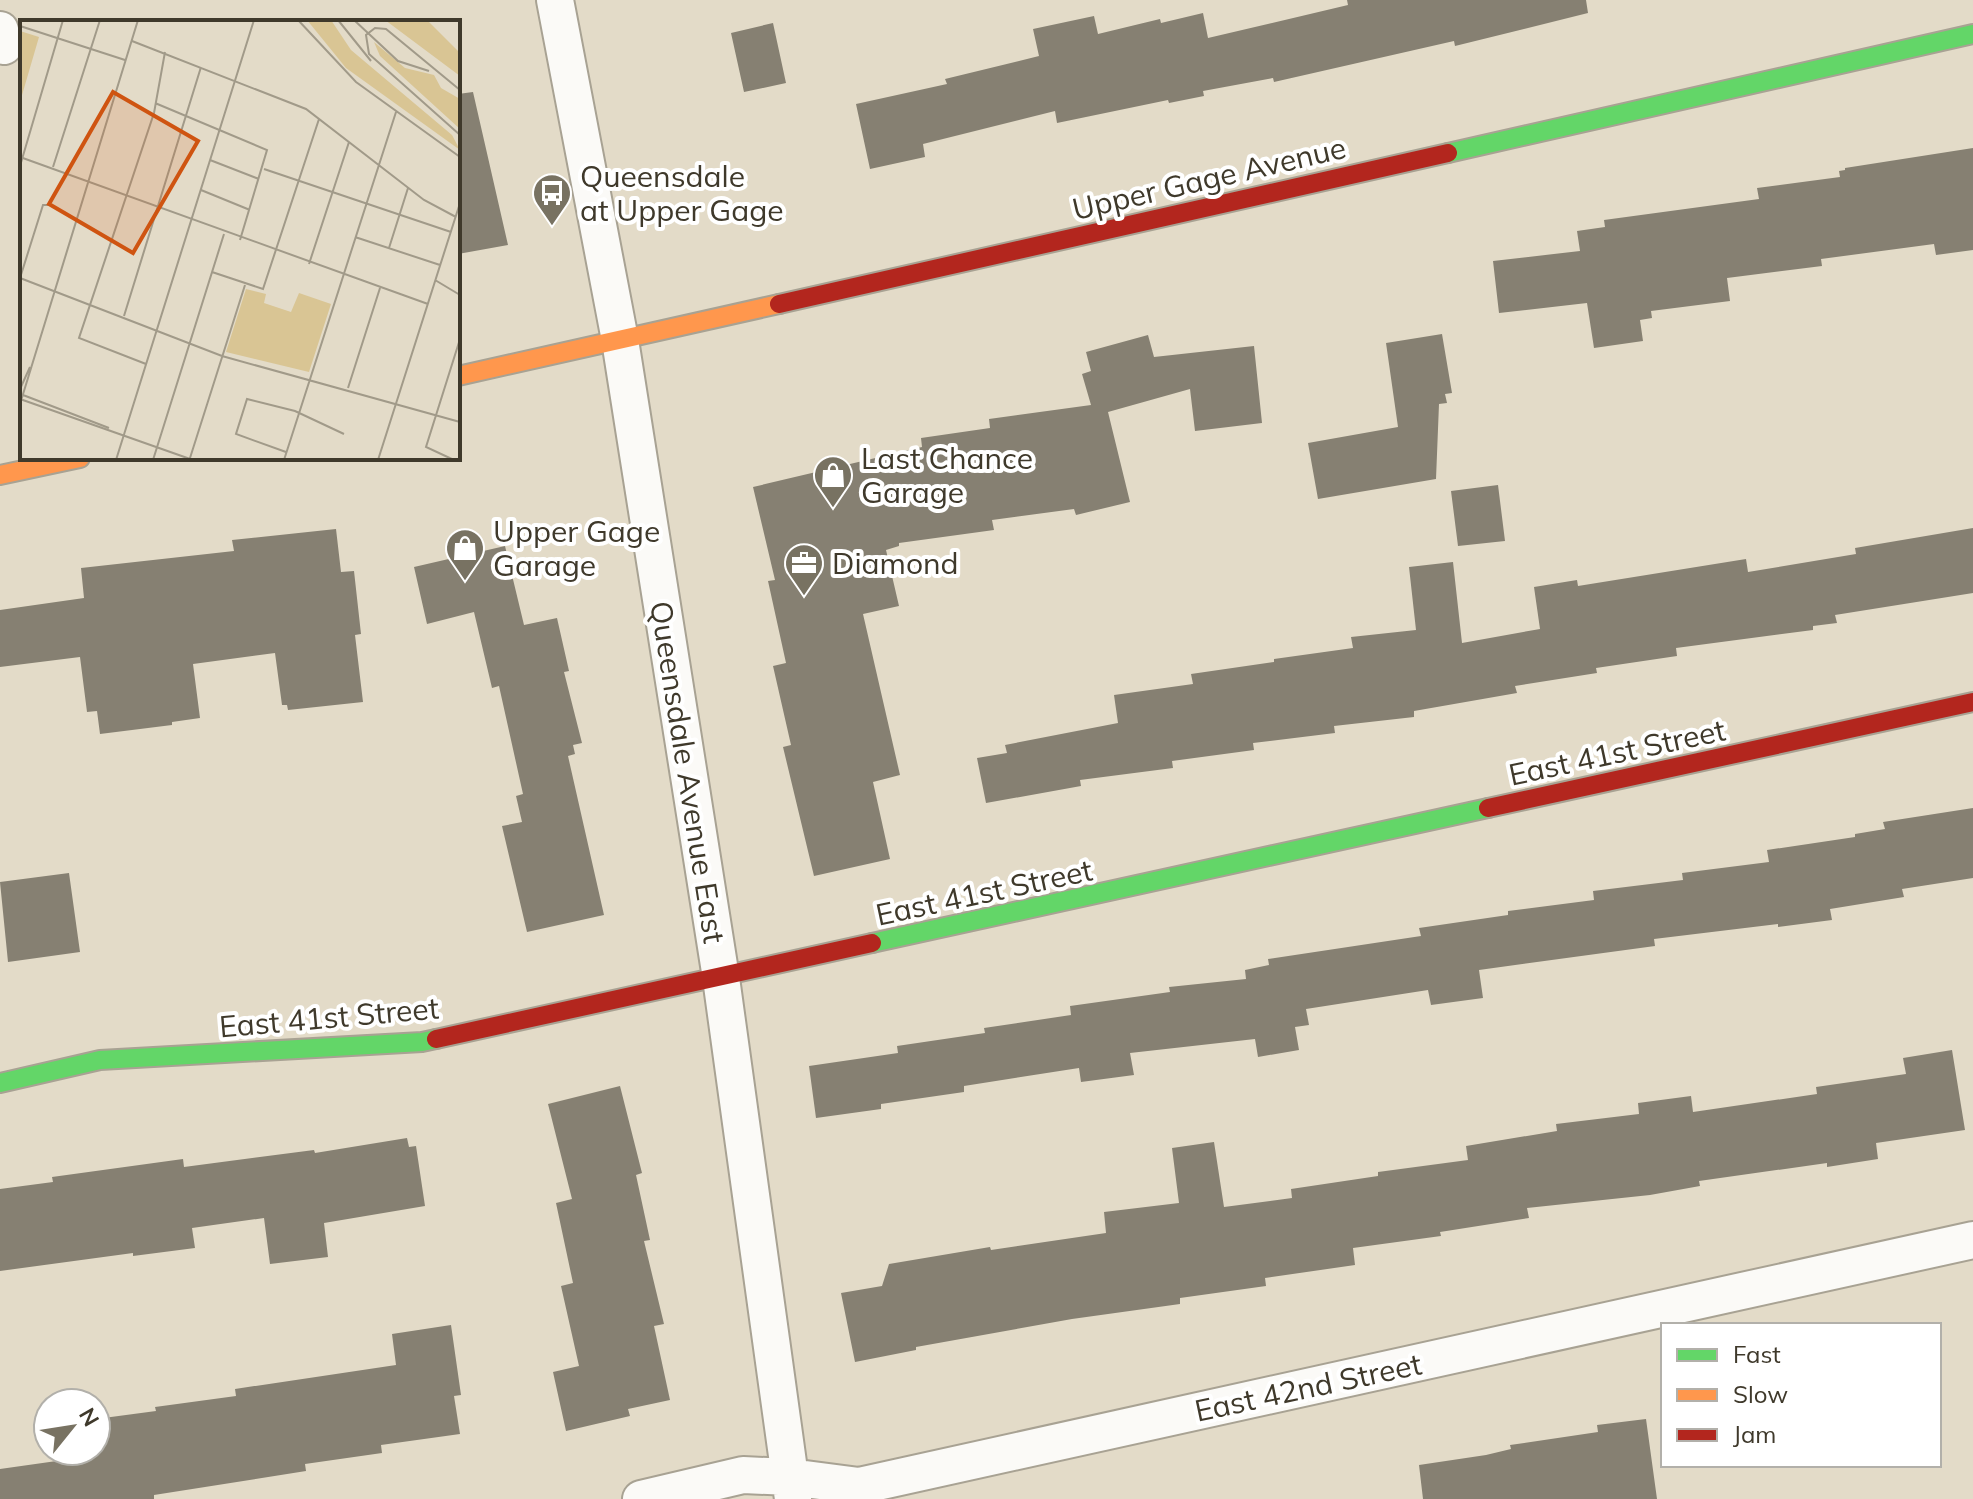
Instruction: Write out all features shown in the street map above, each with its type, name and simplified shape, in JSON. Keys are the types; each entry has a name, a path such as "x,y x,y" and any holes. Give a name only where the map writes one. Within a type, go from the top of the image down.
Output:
{"street":[{"name":"Queensdale Avenue East","path":"555,0 620,340 721,978 792,1488"},
{"name":"Upper Gage Avenue","path":"460,376 1973,34"},
{"path":"0,475 71,460"},
{"name":"East 41st Street","path":"0,1083 100,1060 422,1042 1973,702"},
{"name":"East 42nd Street","path":"641,1499 743,1475 792,1488 859,1486 1973,1240"}],"building":[{"path":"1347,0 1586,0 1588,13 1455,46 1454,41 1274,82 1273,78 1203,91 1204,96 1169,103 1168,100 1057,123 1055,111 923,144 925,157 870,169 856,104 947,84 945,79 1039,56 1033,29 1094,16 1098,34 1160,19 1161,23 1203,13 1208,38 1348,5"},
{"path":"773,23 786,83 744,92 731,33"},
{"path":"473,92 508,245 460,254 460,94"},
{"path":"1973,148 1973,250 1936,255 1934,244 1821,259 1822,266 1727,278 1730,301 1651,311 1652,318 1640,320 1643,341 1594,348 1587,303 1499,313 1493,261 1580,251 1577,231 1605,227 1604,220 1759,199 1757,188 1840,177 1839,171 1845,168"},
{"path":"1442,334 1452,393 1445,394 1447,403 1439,404 1436,479 1318,499 1308,443 1398,427 1386,343"},
{"path":"1148,335 1154,357 1254,346 1262,423 1195,431 1190,389 1108,412 1130,502 1076,515 1074,509 992,520 994,530 899,543 899,546 886,550 899,606 863,614 900,775 873,782 890,859 814,876 783,747 791,745 773,666 786,663 768,581 775,580 753,487 922,447 921,438 990,428 989,419 1091,405 1082,374 1091,371 1086,352"},
{"path":"1498,485 1505,541 1458,546 1451,491"},
{"path":"1973,528 1973,593 1835,615 1837,623 1813,626 1813,630 1676,648 1677,656 1596,668 1597,673 1515,686 1517,693 1414,711 1414,717 1334,726 1335,733 1253,743 1254,750 1172,761 1173,768 1080,780 1081,786 986,803 977,758 1007,753 1005,745 1118,723 1114,695 1193,684 1191,674 1353,648 1351,637 1416,630 1409,567 1453,562 1462,643 1540,629 1534,587 1577,580 1578,586 1746,559 1748,572 1856,554 1855,548"},
{"path":"336,529 341,572 354,571 361,634 355,635 363,702 288,710 287,705 282,705 275,653 193,664 200,718 172,722 172,725 100,734 97,711 87,712 80,657 0,667 0,610 84,598 81,568 234,551 232,540"},
{"path":"505,546 524,625 557,618 569,671 564,672 582,743 573,745 575,754 568,756 604,915 527,932 502,826 522,822 516,796 523,794 499,686 492,688 474,612 427,624 414,567"},
{"path":"1973,808 1973,878 1902,889 1904,897 1830,909 1832,920 1654,939 1655,946 1479,970 1483,998 1431,1005 1428,990 1306,1009 1309,1025 1295,1027 1299,1050 1258,1057 1255,1039 1130,1053 1134,1075 1081,1082 1079,1068 964,1086 964,1092 881,1104 881,1109 816,1118 809,1066 898,1053 897,1046 985,1033 984,1028 1071,1015 1070,1006 1170,992 1169,987 1246,979 1245,970 1269,965 1268,959 1421,936 1419,928 1508,915 1508,911 1594,900 1593,891 1683,880 1682,873 1769,862 1767,850 1855,837 1855,834 1885,829 1883,822"},
{"path":"69,873 80,952 8,962 0,882"},
{"path":"1952,1050 1965,1130 1876,1143 1878,1159 1699,1181 1700,1186 1650,1195 1527,1208 1529,1218 1440,1232 1441,1236 1353,1248 1355,1265 1265,1278 1266,1286 1180,1298 1180,1304 1072,1319 916,1347 916,1350 855,1362 841,1293 882,1286 889,1264 990,1247 991,1250 1106,1233 1104,1212 1179,1203 1172,1148 1214,1142 1224,1207 1292,1198 1291,1189 1378,1176 1378,1172 1468,1160 1466,1146 1557,1131 1556,1124 1639,1114 1638,1103 1691,1096 1693,1112 1817,1094 1816,1087 1906,1074 1903,1058"},
{"path":"620,1086 642,1173 636,1175 650,1240 644,1241 664,1324 654,1326 670,1400 628,1409 630,1416 566,1431 553,1372 579,1366 561,1286 573,1283 556,1203 572,1199 548,1104"},
{"path":"407,1138 409,1147 416,1146 425,1206 324,1223 328,1257 270,1264 264,1218 192,1228 195,1248 0,1271 0,1189 53,1182 52,1177 183,1159 184,1167 314,1150 315,1153"},
{"path":"451,1325 461,1395 454,1396 460,1434 381,1445 382,1453 305,1464 306,1471 154,1495 154,1499 0,1499 0,1469 32,1464 32,1467 112,1467 112,1417 156,1411 155,1407 236,1396 235,1389 396,1365 392,1334"},
{"path":"1646,1419 1657,1499 1423,1499 1419,1465 1486,1455 1511,1449 1510,1445 1598,1432 1597,1425"}],"traffic: fast":[{"path":"1448,153 1973,34"},
{"path":"872,943 1488,808"},
{"path":"0,1083 100,1060 436,1039"}],"traffic: slow":[{"path":"460,376 779,304"},
{"path":"0,475 71,460"}],"traffic: jam":[{"path":"779,304 1448,153"},
{"path":"1488,808 1973,702"},
{"path":"436,1039 872,943"}],"place":[{"name":"Queensdale at Upper Gage","path":"552,227"},
{"name":"Last Chance Garage","path":"833,509"},
{"name":"Upper Gage Garage","path":"465,582"},
{"name":"Diamond","path":"804,597"}]}
